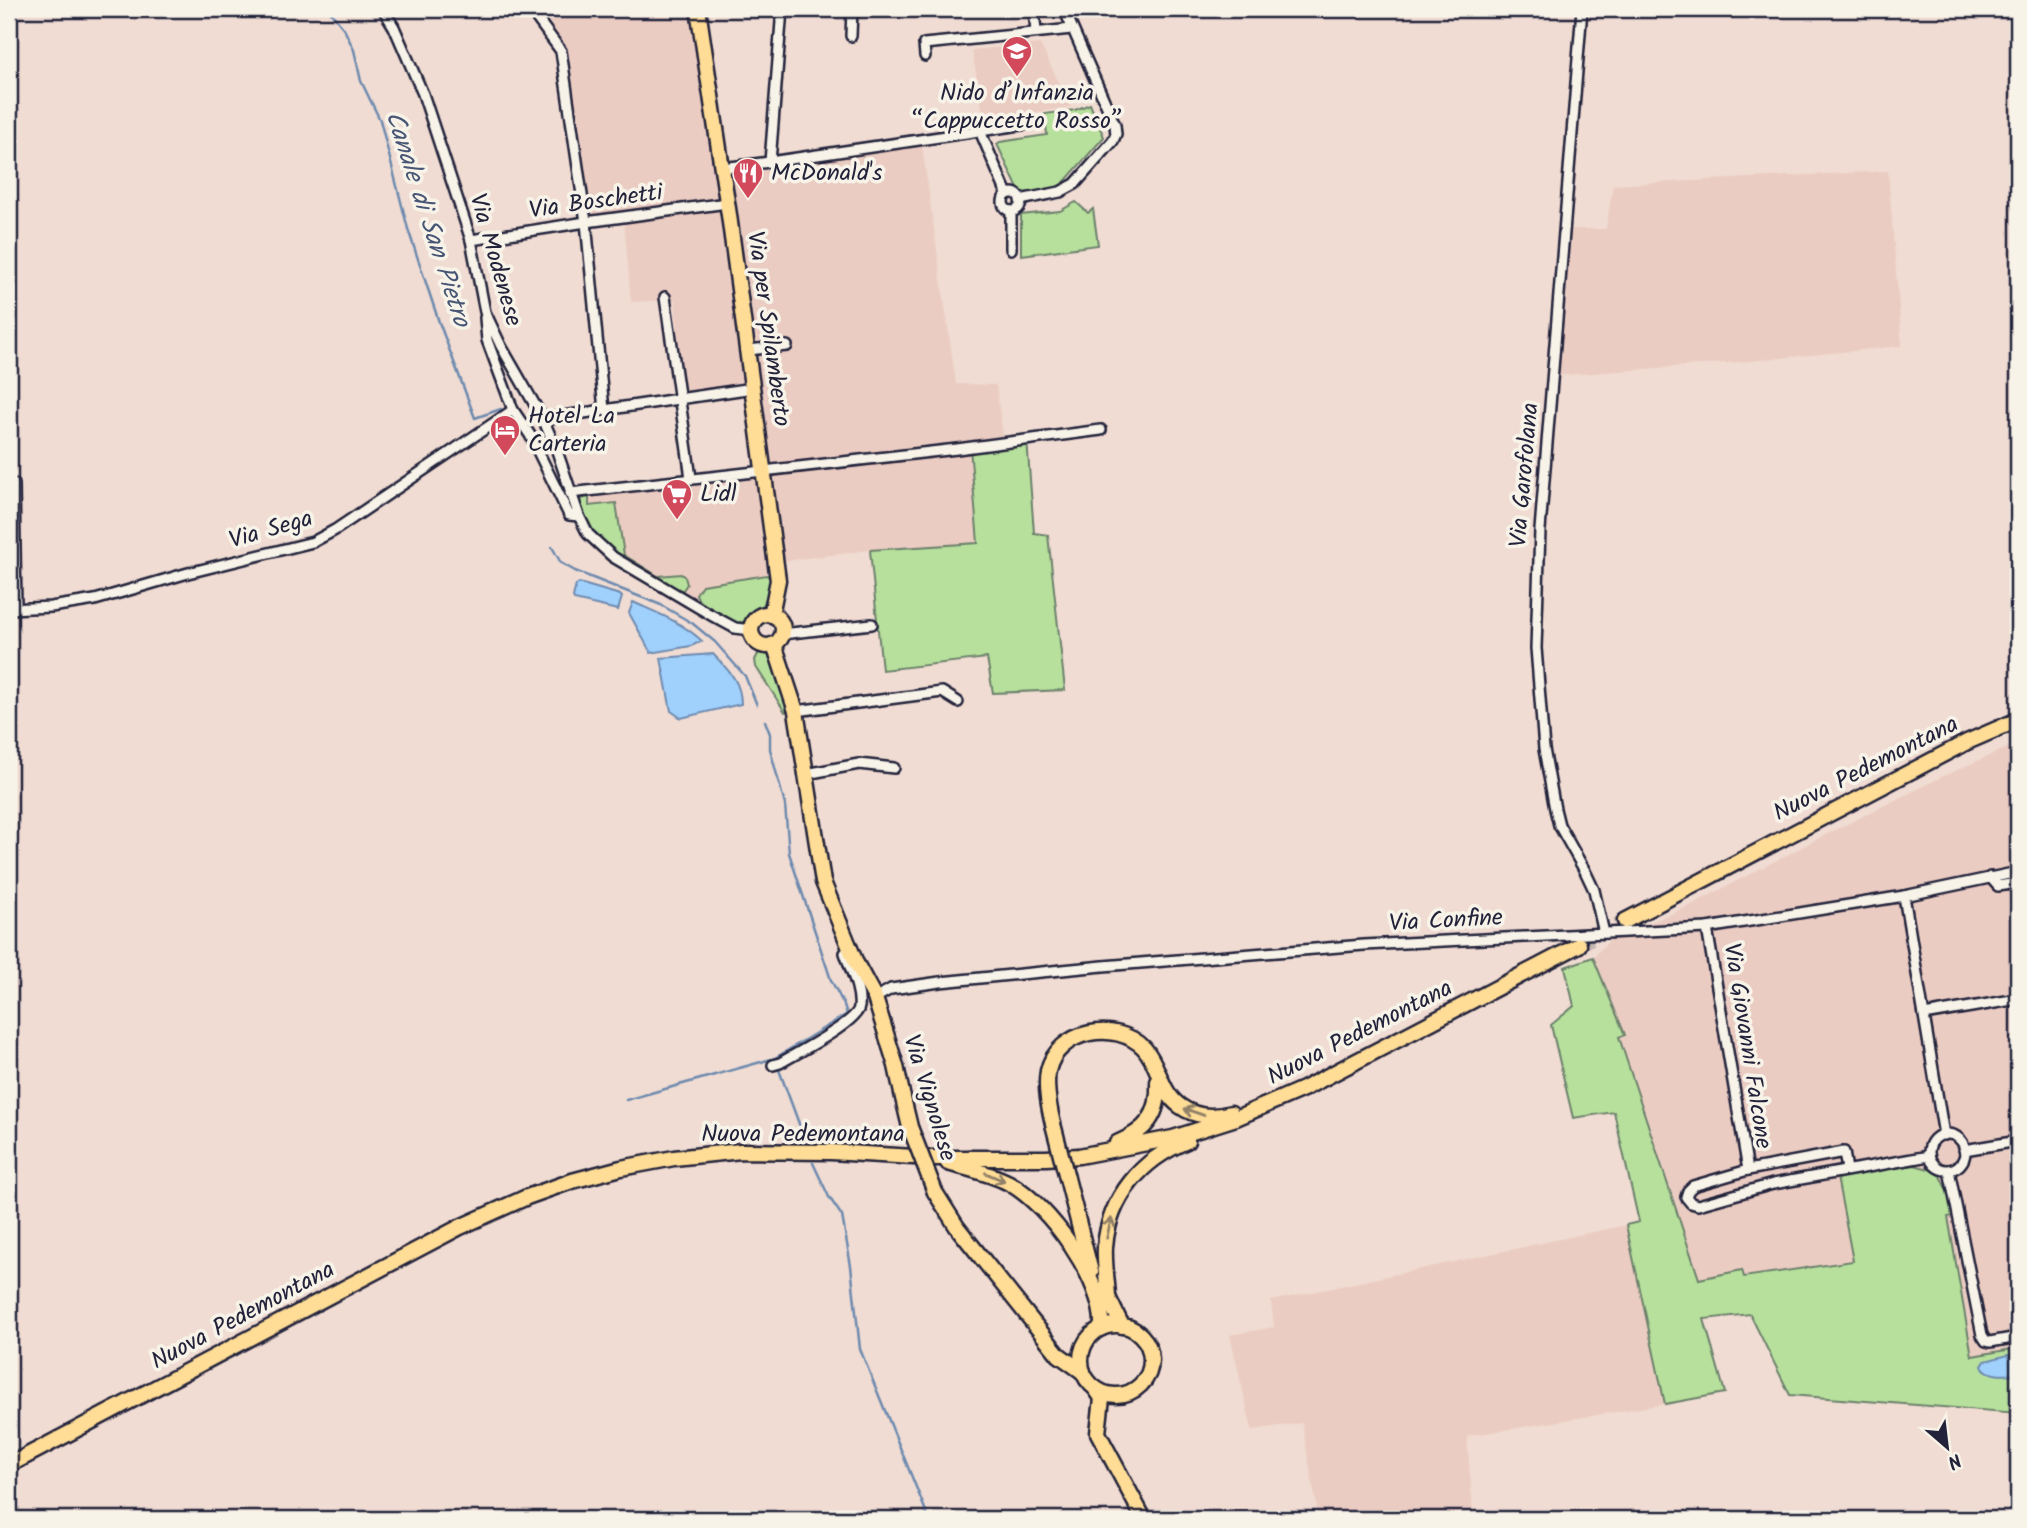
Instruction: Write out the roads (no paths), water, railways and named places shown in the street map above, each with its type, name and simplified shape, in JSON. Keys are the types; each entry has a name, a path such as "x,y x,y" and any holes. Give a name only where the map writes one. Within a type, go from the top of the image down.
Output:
{"main road":[{"name":"Via per Spilamberto","path":"698,9 748,350 778,580 771,615"},
{"path":"778,639 763,646 754,640 752,624 759,616 771,615 781,622 783,627 778,639 796,711 823,882 856,963 875,998"},
{"name":"Nuova Pedemontana","path":"1625,921 1967,742 2018,720"},
{"name":"Nuova Pedemontana","path":"9,1465 460,1227 547,1190 621,1168 674,1158 741,1151 831,1152 930,1158 1046,1158 1079,1156 1141,1145 1206,1129 1284,1098 1579,945"},
{"name":"Via Vignolese","path":"875,998 896,1066 909,1127 935,1192 957,1227 1059,1355 1083,1372 1102,1398 1098,1433 1144,1519"},
{"path":"1079,1156 1131,1137 1145,1127 1155,1112 1159,1098 1155,1067 1144,1048 1119,1034 1106,1031 1087,1033 1068,1041 1048,1070 1047,1096 1053,1124 1086,1251 1103,1297"},
{"path":"1158,1077 1170,1097 1183,1109 1197,1114 1222,1116 1292,1087 1356,1056 1393,1043"},
{"path":"1102,1328 1108,1227 1114,1208 1135,1175 1163,1152 1248,1120 1284,1098"},
{"path":"930,1158 991,1174 1012,1184 1033,1200 1072,1248 1122,1326"},
{"path":"1049,1342 1065,1350 1072,1350 1102,1328 1122,1326 1139,1334 1149,1350 1151,1360 1143,1382 1121,1395 1095,1388"},
{"path":"1083,1372 1081,1362 1085,1343"},
{"path":"1103,1442 1102,1426 1106,1413 1121,1395"}],"street":[{"name":"Via Modenese","path":"383,9 394,27 423,94 471,240 485,312 500,346 543,419 588,534 613,557 722,621 736,628 751,630"},
{"path":"530,9 561,51 586,222 604,410"},
{"path":"770,162 782,9"},
{"path":"851,36 852,9"},
{"path":"1034,9 1036,32"},
{"path":"1020,200 1068,189 1113,141 1116,134 1115,125 1064,9"},
{"name":"Via Garofolana","path":"1582,9 1538,552 1536,648 1544,749 1555,809 1563,832 1594,890 1604,933"},
{"path":"925,56 924,44 1072,29"},
{"path":"722,167 1034,123"},
{"path":"980,131 1007,194 1003,203 1012,211"},
{"path":"1007,194 1014,193 1020,200 1019,208 1012,211"},
{"name":"Via Boschetti","path":"471,240 727,203"},
{"path":"1011,249 1012,211"},
{"path":"666,298 691,478"},
{"path":"485,312 486,340 513,410 530,435 569,515 579,516"},
{"path":"748,350 787,345"},
{"path":"543,419 753,388"},
{"name":"Via Sega","path":"12,609 51,607 95,600 313,542 513,410"},
{"path":"570,493 1101,430"},
{"path":"12,609 14,484"},
{"path":"778,639 872,624"},
{"path":"796,711 942,692 958,702"},
{"path":"806,774 859,764 894,768"},
{"name":"Via Confine","path":"875,998 891,989 940,982 1103,966 1363,945 1707,928 1904,896 2018,872"},
{"path":"1990,877 1998,886 2018,883"},
{"path":"1904,896 1944,1135"},
{"path":"776,1064 853,1018 859,1010 859,999 832,904"},
{"name":"Via Giovanni Falcone","path":"1707,928 1748,1170"},
{"path":"1924,1015 2018,999"},
{"path":"1944,1135 1956,1137 1964,1150 1960,1163 1949,1170 1936,1167 1929,1156 1932,1142 1944,1135"},
{"path":"1964,1150 2018,1141"},
{"path":"1847,1170 1844,1152 1748,1170 1693,1186 1686,1194 1688,1201 1698,1205 1763,1186 1929,1156"},
{"path":"1949,1170 1984,1339 1990,1342 2018,1337"}],"water":[{"path":"579,583 620,595 622,597 618,610 574,600 576,585"},
{"path":"633,602 678,623 702,641 691,646 651,653 629,613"},
{"path":"713,654 736,683 741,704 681,718 671,711 661,658"},
{"path":"2008,1355 2018,1356 2018,1374 1993,1374 1982,1366 1985,1361"}],"waterway":[{"name":"Canale di San Pietro","path":"328,9 344,29 354,50 361,81 380,120 408,229 475,418 501,409"},
{"name":"Canale di San Pietro","path":"552,547 561,563 575,571 661,605 692,623 715,642 745,676 757,705"},
{"name":"Canale di San Pietro","path":"765,721 785,805 789,853 831,980 847,1014 775,1058 776,1061"},
{"path":"626,1100 775,1058"},
{"name":"Canale di San Pietro","path":"778,1067 805,1140"},
{"name":"Canale di San Pietro","path":"813,1163 829,1197 842,1216 851,1266 860,1349 929,1519"}],"tunnel":[{"path":"1579,945 1625,921"}],"place":[{"name":"Nido d’Infanzia “Cappuccetto Rosso”","path":"1017,78"},
{"name":"McDonald's","path":"748,200"},
{"name":"Hotel La Carteria","path":"505,457"},
{"name":"Lidl","path":"677,521"}]}
